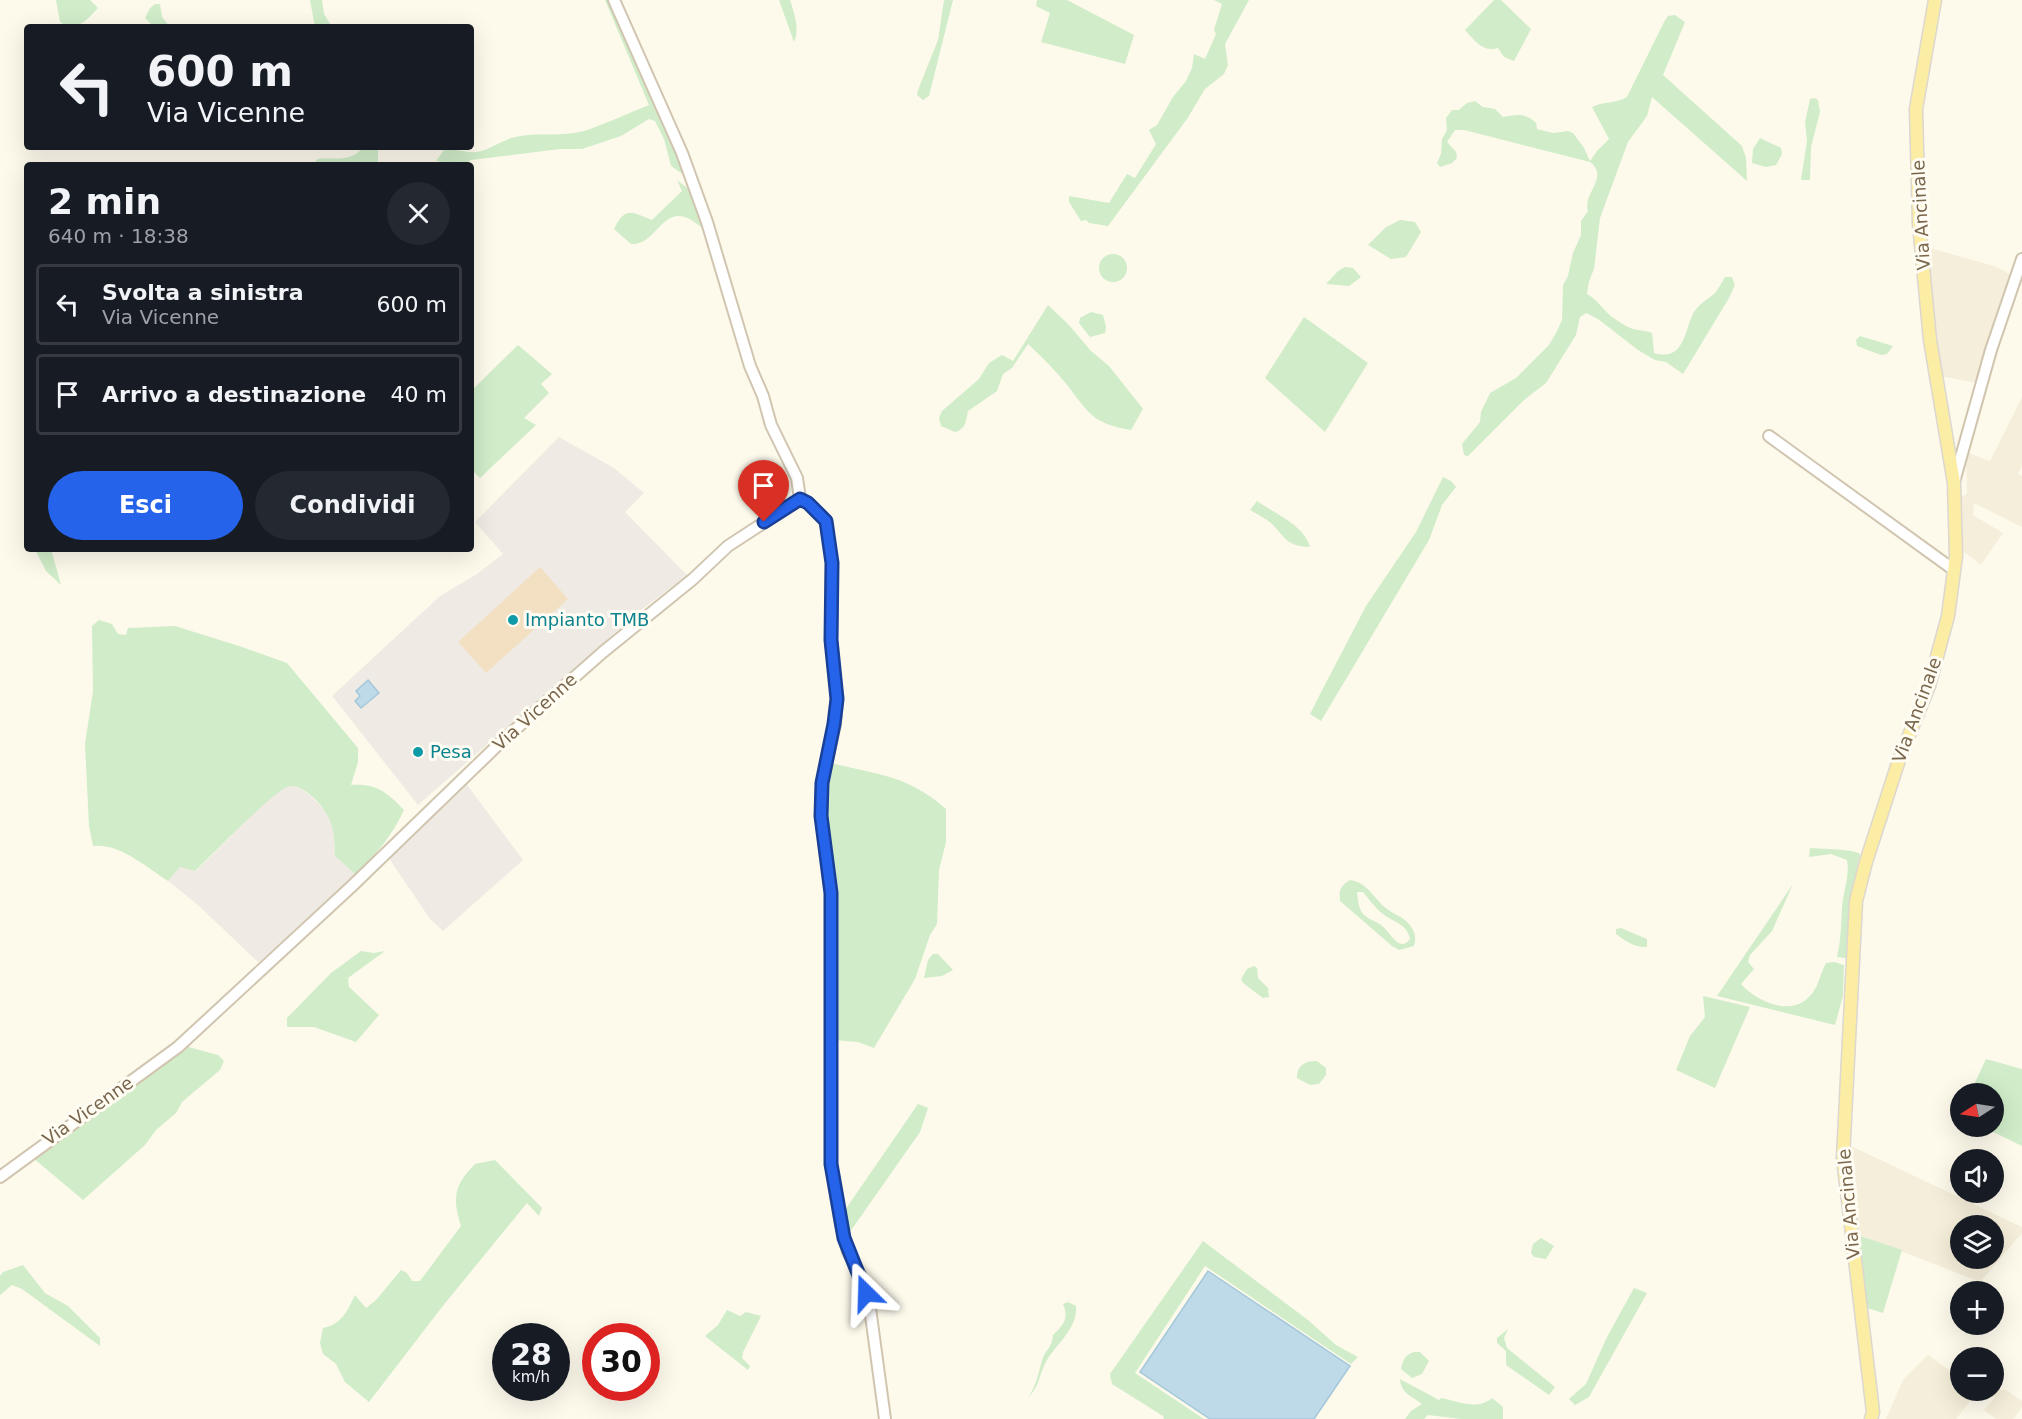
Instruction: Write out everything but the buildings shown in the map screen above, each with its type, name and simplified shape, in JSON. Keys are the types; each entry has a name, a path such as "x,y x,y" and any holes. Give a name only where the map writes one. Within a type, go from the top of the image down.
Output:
{"main road":[{"name":"Via Ancinale","path":"1871,1419 1873,1412 1843,1158 1856,901 1866,862 1899,760 1929,686 1948,616 1956,556 1954,483 1930,340 1919,224 1916,109 1935,0"}],"street":[{"path":"614,0 673,130 707,222 750,366 763,396 771,425 797,478 800,499 808,503 826,521 832,563 831,640 837,699 822,783 821,816 831,893 831,1164 848,1252 862,1278 870,1308 885,1419"},
{"path":"1954,483 1991,350 2022,259"},
{"path":"1769,436 1954,570"},
{"name":"Via Vicenne","path":"0,1177 179,1045 352,886 501,742 594,659 693,579 728,546 800,499"}],"shaded area":[{"path":"1927,247 1994,266 2012,275 1977,383 1945,377 1940,379 1933,341"},
{"path":"2022,397 2022,466 2018,474 2022,476 2022,527 1974,503 1973,515 2003,533 1981,565 1959,548 1958,498 1967,494 1966,452 1990,461"},
{"path":"559,437 614,468 644,493 625,512 687,575 640,611 418,805 332,696 440,596 477,574 503,554 475,522"},
{"path":"465,782 523,860 443,931 430,919 388,857"},
{"path":"287,785 298,786 328,814 333,825 335,856 356,875 259,963 198,905 168,881 180,867 196,871 266,801"},
{"path":"1851,1146 1950,1193 1950,1203 1971,1203 1997,1215 1950,1215 1950,1269 1991,1269 1981,1281 1860,1235"},
{"path":"2004,1218 2022,1227 2022,1233 2004,1254"},
{"path":"1928,1355 1950,1371 1950,1401 1970,1401 1956,1419 1886,1419 1903,1380"},
{"path":"2004,1390 2022,1401 2022,1407 2013,1419 1996,1419 1984,1410 1992,1401 2004,1401"}],"green space":[{"path":"56,0 90,0 98,8 81,24 60,22"},
{"path":"310,0 322,0 324,14 330,24 314,24"},
{"path":"605,0 611,0 687,177 671,166 664,139 655,121 649,119 621,136 582,149 560,149 468,162 436,161 444,150 476,152 515,137 584,131 649,105"},
{"path":"779,0 790,0 796,26 794,42"},
{"path":"944,0 953,0 929,96 923,100 917,95 918,90 938,40"},
{"path":"1037,0 1067,0 1134,35 1125,64 1041,42 1050,13 1036,6"},
{"path":"1214,0 1249,0 1225,44 1228,65 1224,74 1205,89 1187,119 1108,226 1089,223 1086,220 1081,221 1069,202 1069,196 1109,203 1127,174 1135,178 1156,144 1149,130 1157,125 1173,97 1186,81 1192,68 1194,54 1205,59 1216,34 1214,30 1222,4"},
{"path":"1494,0 1501,0 1531,29 1514,61 1504,57 1498,48 1488,49 1479,45 1465,30"},
{"path":"155,4 160,4 162,17 168,24 151,24 145,18"},
{"path":"1675,15 1685,22 1663,75 1742,146 1746,158 1747,181 1652,97 1647,116 1628,142 1600,218 1594,269 1587,294 1622,324 1652,333 1654,353 1664,355 1678,349 1694,312 1715,293 1725,277 1732,277 1735,285 1729,298 1683,374 1666,362 1655,360 1638,350 1598,319 1586,313 1580,317 1576,335 1546,383 1524,400 1468,456 1464,455 1462,444 1480,422 1481,412 1490,393 1516,378 1549,345 1557,331 1562,320 1563,285 1581,235 1581,221 1588,211 1587,205 1597,180 1597,174 1590,162 1464,130 1455,130 1447,142 1456,152 1457,158 1452,163 1440,167 1437,163 1441,154 1442,139 1447,130 1446,118 1452,110 1459,110 1467,103 1475,101 1483,107 1495,109 1503,117 1520,115 1528,117 1536,123 1537,129 1553,133 1568,131 1573,133 1590,161 1609,139 1592,107 1627,97 1664,22 1668,16"},
{"path":"1810,99 1818,100 1820,112 1811,147 1810,180 1801,180 1807,141 1805,122"},
{"path":"1760,138 1781,148 1782,154 1776,165 1766,167 1752,163 1753,149"},
{"path":"361,150 378,150 378,162 314,162 318,159 348,157"},
{"path":"677,180 691,191 705,231 691,220 680,216 663,223 641,243 631,244 614,229 622,216 630,213 652,220 682,191"},
{"path":"1400,220 1415,222 1421,232 1406,257 1391,259 1368,245 1386,227"},
{"path":"1113,254 1123,258 1127,268 1123,278 1113,282 1103,278 1099,268 1103,258"},
{"path":"1345,267 1353,268 1361,277 1349,286 1326,284 1338,271"},
{"path":"1048,305 1091,351 1109,366 1143,409 1131,430 1108,425 1087,411 1059,375 1028,344 1012,368 1003,374 997,391 968,411 965,424 961,429 955,432 941,426 939,418 942,411 979,379 989,363 1002,355 1013,361"},
{"path":"1091,312 1103,315 1105,333 1090,337 1079,323 1080,318"},
{"path":"1304,317 1368,363 1325,432 1265,378"},
{"path":"1860,336 1893,346 1887,354 1881,355 1857,346 1856,340"},
{"path":"518,345 552,374 541,384 549,393 524,418 536,425 480,478 474,472 474,388"},
{"path":"1443,477 1456,487 1442,505 1429,540 1321,721 1310,714 1317,700 1366,606 1416,532"},
{"path":"1257,501 1302,532 1310,547 1291,543 1271,523 1250,510"},
{"path":"36,552 52,552 61,585 46,571"},
{"path":"99,620 112,624 118,634 126,635 128,628 175,626 287,663 358,748 358,762 351,785 374,787 392,798 404,810 383,844 356,875 335,856 333,831 325,812 309,793 293,786 283,789 272,798 195,871 180,867 168,881 123,852 103,846 93,846 89,826 85,744 93,691 92,626"},
{"path":"831,763 905,783 919,789 946,809 946,842 939,870 937,924 930,935 915,979 874,1048 858,1042 834,1040 824,812"},
{"path":"1810,848 1844,850 1860,854 1851,898 1846,958 1837,957 1848,872 1847,860 1831,854 1809,857"},
{"path":"1350,880 1367,888 1385,907 1407,922 1415,934 1414,946 1399,950 1392,946 1340,901 1342,886","holes":["1357,892 1363,892 1380,912 1406,930 1410,939 1406,943 1398,943 1381,925 1363,914"]},
{"path":"1793,884 1772,931 1750,955 1748,962 1754,969 1741,984 1764,1001 1792,1006 1801,1003 1812,994 1826,963 1834,962 1844,965 1843,996 1835,1025 1717,996"},
{"path":"1621,928 1647,939 1647,947 1635,945 1619,937 1616,929"},
{"path":"361,951 374,953 385,951 348,978 349,987 379,1015 356,1042 314,1027 287,1027 287,1018 331,973"},
{"path":"933,954 938,954 953,970 942,976 924,978 928,960"},
{"path":"1254,966 1257,968 1258,978 1268,988 1269,997 1263,998 1241,979 1247,969"},
{"path":"1703,996 1750,1007 1715,1088 1676,1070 1690,1036 1705,1017"},
{"path":"185,1046 218,1055 224,1061 220,1070 182,1102 176,1113 156,1130 145,1145 83,1200 32,1157"},
{"path":"1986,1059 2022,1069 2022,1146 2004,1137 2004,1083 1975,1083"},
{"path":"1317,1061 1326,1068 1326,1075 1319,1084 1310,1085 1297,1078 1298,1070 1302,1065"},
{"path":"918,1104 928,1108 920,1132 845,1239 843,1213"},
{"path":"495,1160 542,1208 539,1216 527,1203 442,1307 369,1402 345,1382 336,1364 323,1354 320,1343 323,1328 339,1320 347,1311 355,1295 366,1308 376,1300 401,1270 407,1273 412,1281 420,1281 461,1226 456,1207 459,1185 475,1164"},
{"path":"1855,1234 1902,1250 1883,1313 1864,1307"},
{"path":"1541,1238 1554,1246 1546,1259 1534,1257 1531,1253 1533,1244"},
{"path":"1203,1241 1308,1320 1336,1345 1358,1357 1351,1364 1205,1266 1135,1373 1204,1419 1164,1419 1163,1416 1112,1384 1110,1374"},
{"path":"23,1265 45,1293 68,1306 100,1338 100,1346 22,1289 12,1285 0,1295 0,1276 3,1272"},
{"path":"1634,1288 1647,1293 1589,1397 1575,1405 1569,1399 1586,1384 1606,1339"},
{"path":"1068,1302 1076,1306 1073,1323 1049,1357 1037,1385 1028,1398 1053,1335 1064,1321 1066,1314 1063,1304"},
{"path":"727,1310 740,1316 746,1312 761,1316 743,1352 742,1358 750,1366 748,1370 705,1336 718,1325"},
{"path":"1508,1329 1504,1338 1507,1348 1555,1387 1549,1395 1506,1365 1506,1351 1497,1343 1497,1338"},
{"path":"1414,1352 1420,1352 1429,1361 1422,1374 1412,1378 1401,1369 1405,1358"},
{"path":"1400,1379 1439,1400 1441,1398 1474,1405 1492,1398 1503,1407 1503,1419 1461,1419 1428,1415 1424,1419 1405,1419 1411,1411 1422,1404 1402,1388"}],"water":[{"path":"368,680 379,693 361,708 355,701 360,696 356,691"},
{"path":"1208,1271 1350,1366 1314,1419 1210,1419 1140,1372"}],"place":[{"name":"Impianto TMB","path":"513,620"},
{"name":"Pesa","path":"418,752"}],"route":[{"path":"764,522 800,499 808,503 826,521 832,563 831,640 837,699 822,783 821,816 831,893 831,1164 844,1238 848,1252 862,1278 866,1293"}]}
